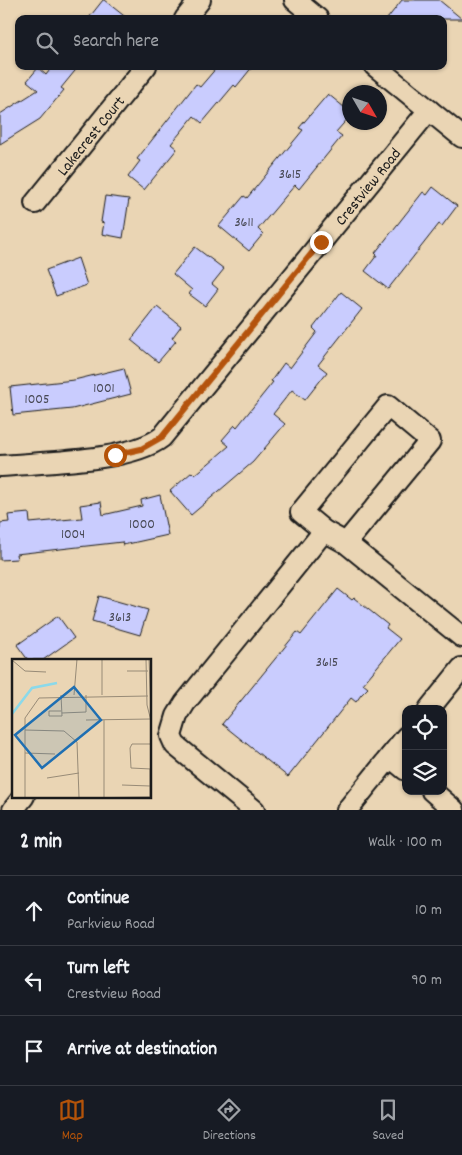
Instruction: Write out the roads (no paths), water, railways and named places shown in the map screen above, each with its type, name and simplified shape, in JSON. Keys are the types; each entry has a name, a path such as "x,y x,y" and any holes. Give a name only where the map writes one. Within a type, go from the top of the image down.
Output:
{"street":[{"path":"188,15 200,0"},
{"path":"295,0 313,15"},
{"name":"Lakecrest Court","path":"35,203 143,70"},
{"path":"381,70 462,137"},
{"name":"Crestview Road","path":"0,466 115,455 150,445 167,432 429,110"},
{"path":"346,543 430,441 388,406 301,512 324,531 346,543 462,637"},
{"path":"254,810 175,746 171,736 177,716 185,703 324,531"},
{"path":"432,705 462,668"},
{"path":"347,810 402,742"},
{"path":"390,757 402,767"},
{"path":"437,795 454,810"},
{"path":"13,810 22,798"}]}
